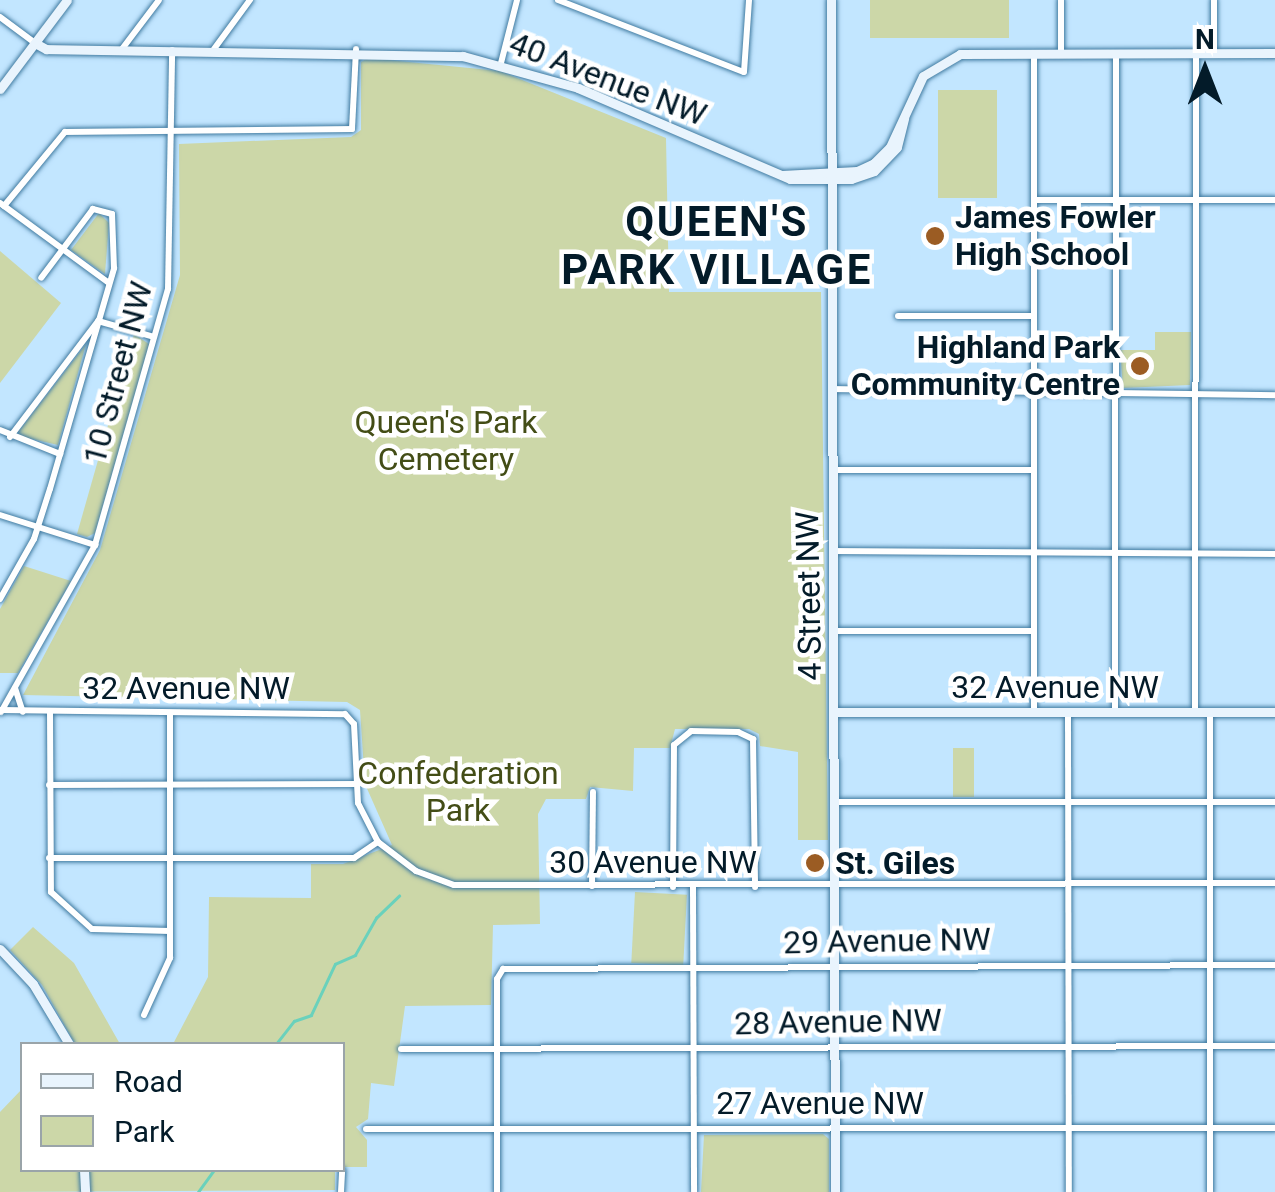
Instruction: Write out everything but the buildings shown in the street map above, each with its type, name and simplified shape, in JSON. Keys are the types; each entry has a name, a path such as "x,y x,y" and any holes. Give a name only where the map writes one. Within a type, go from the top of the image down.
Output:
{"street":[{"path":"0,89 67,0"},
{"path":"122,49 159,0"},
{"path":"214,49 250,0"},
{"path":"501,63 517,0"},
{"path":"558,0 744,72 748,0"},
{"path":"590,10 594,0"},
{"name":"4 Street NW","path":"832,0 835,1192"},
{"path":"1061,0 1061,53"},
{"path":"1214,0 1214,53"},
{"path":"0,17 35,44"},
{"name":"40 Avenue NW","path":"35,44 122,49 356,50 501,63 578,88 782,174 854,175"},
{"name":"10 Street NW","path":"0,712 95,545 155,337 172,267 172,49"},
{"path":"109,283 2,204 65,132 352,129 356,50"},
{"path":"854,175 831,154 805,176 831,200 854,175 886,153 920,81 946,59 1034,53 1275,52"},
{"path":"1034,53 1034,712"},
{"path":"1115,712 1116,53"},
{"path":"1195,712 1196,53"},
{"path":"1034,200 1275,200"},
{"path":"0,599 38,528 60,454 109,283 112,214 104,208 93,209 41,278"},
{"path":"898,316 1034,316"},
{"path":"98,321 155,337"},
{"path":"10,437 98,321"},
{"path":"832,389 1275,396"},
{"path":"0,430 60,454"},
{"path":"833,470 1033,470"},
{"path":"0,515 95,545"},
{"path":"834,551 1275,554"},
{"path":"835,631 1034,631"},
{"path":"16,686 22,712"},
{"name":"32 Avenue NW","path":"0,712 352,717 354,784"},
{"path":"50,712 51,892 84,925 170,932"},
{"path":"144,1016 168,968 170,712"},
{"name":"32 Avenue NW","path":"835,712 1275,712"},
{"path":"1068,712 1069,1192"},
{"path":"1210,712 1210,1192"},
{"path":"673,887 674,745 680,734 747,734 755,746 755,887"},
{"path":"49,785 354,784 378,842 354,858 49,858"},
{"path":"592,886 593,792"},
{"path":"835,802 1275,802"},
{"name":"30 Avenue NW","path":"378,842 416,871 454,885 1275,883"},
{"path":"693,887 694,1192"},
{"path":"0,949 34,984 68,1042"},
{"name":"29 Avenue NW","path":"497,1048 500,971 1275,965"},
{"name":"28 Avenue NW","path":"401,1048 1275,1046"},
{"path":"497,1048 497,1192"},
{"name":"27 Avenue NW","path":"366,1130 1275,1128"}],"green space":[{"path":"870,0 1009,0 1009,38 870,38"},
{"name":"Queen's Park Cemetery","path":"368,58 500,71 666,138 669,292 821,292 828,840 798,840 798,752 760,746 759,734 749,729 675,729 670,748 634,748 633,791 590,787 586,799 546,799 538,814 540,924 493,925 491,1005 405,1006 394,1086 371,1083 368,1119 356,1127 367,1140 367,1167 345,1167 345,1042 174,1042 208,977 209,897 311,898 311,864 343,864 392,845 365,784 360,710 347,702 23,695 100,550 180,275 179,144 351,137 361,130 361,62"},
{"path":"938,90 997,90 997,198 938,198"},
{"path":"99,213 109,223 105,274 71,250"},
{"path":"0,251 61,303 0,383"},
{"path":"1155,332 1191,332 1190,385 1123,388 1120,350 1155,350"},
{"path":"134,334 149,344 95,533 87,537 77,534"},
{"path":"86,344 58,445 19,436 19,431"},
{"path":"24,566 71,581 18,673 0,673 0,609"},
{"path":"953,748 974,748 974,797 953,797"},
{"path":"635,892 687,895 683,966 631,963"},
{"path":"33,927 74,963 119,1042 74,1042 42,985 10,950"},
{"path":"20,1091 20,1172 335,1172 335,1190 0,1192 0,1112"},
{"path":"823,1134 829,1139 829,1192 701,1192 704,1135"}],"waterway":[{"path":"278,1042 294,1021 311,1015 335,964 355,955 376,918 399,896"},
{"path":"198,1192 213,1172"}],"place":[{"name":"James Fowler High School","path":"935,236"},
{"name":"Highland Park Community Centre","path":"1140,366"},
{"name":"St. Giles","path":"815,863"}],"district":[{"name":"QUEEN'S PARK VILLAGE","path":"717,246"}],"park label":[{"name":"Confederation Park","path":"458,792"}]}
